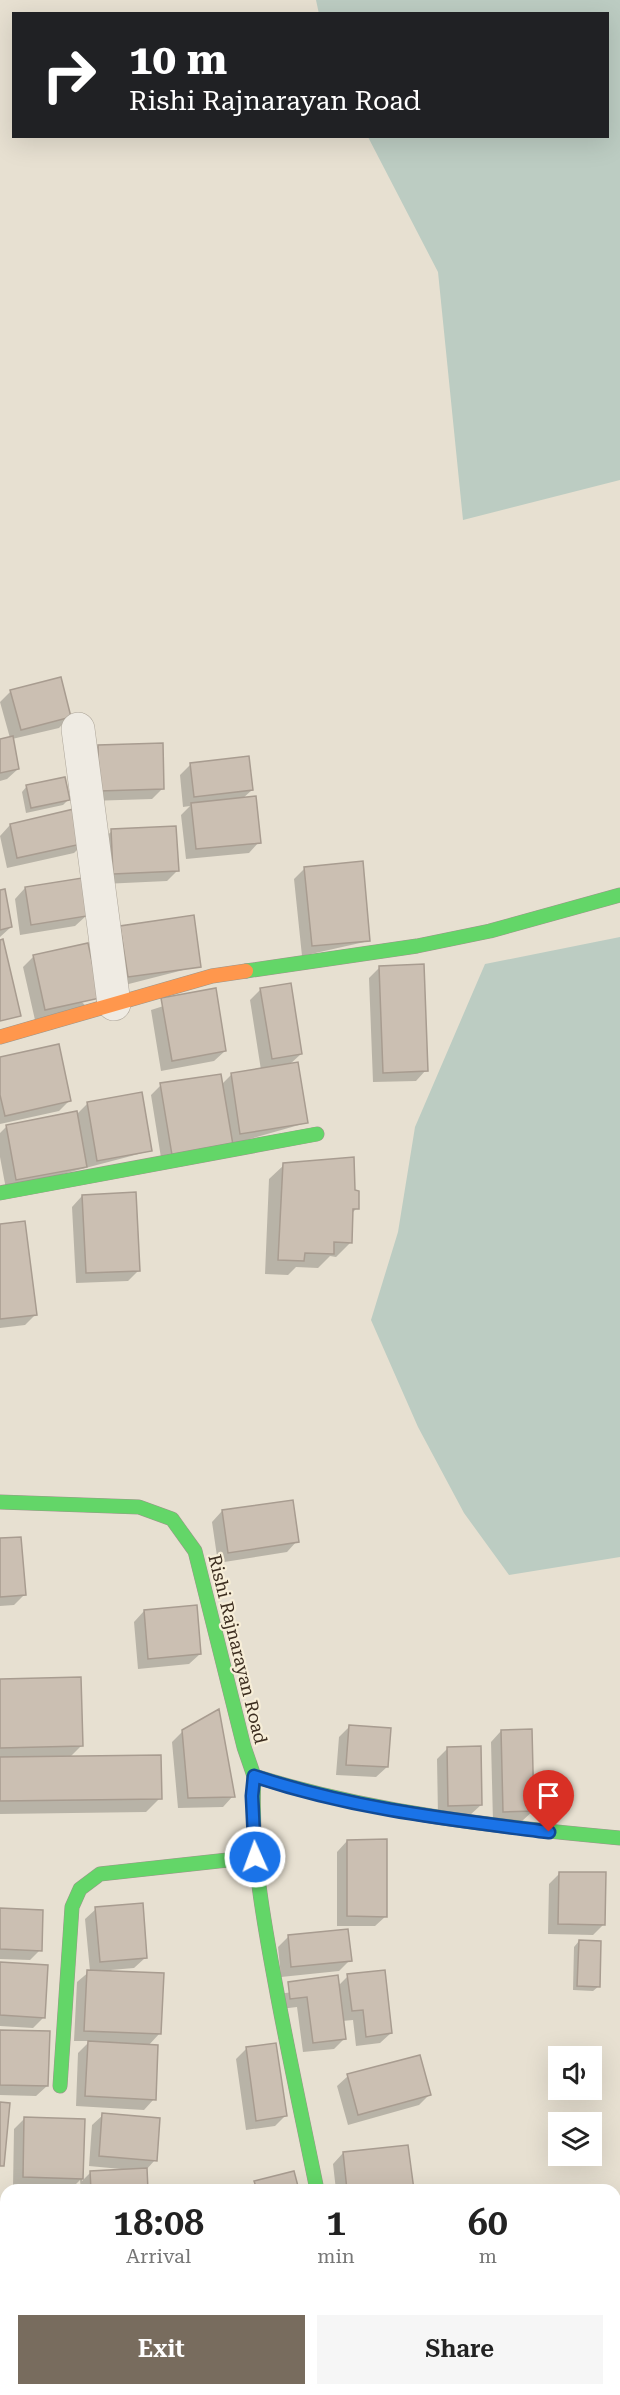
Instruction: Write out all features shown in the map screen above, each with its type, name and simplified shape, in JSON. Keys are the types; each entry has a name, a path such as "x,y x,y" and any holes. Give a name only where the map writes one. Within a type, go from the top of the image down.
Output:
{"street":[{"path":"78,729 114,1004"},
{"path":"0,1037 212,976 417,946 490,931 620,895"},
{"path":"2,1186 317,1134"},
{"name":"Rishi Rajnarayan Road","path":"0,1502 138,1507 172,1519 195,1551 244,1747 254,1776"},
{"path":"316,2184 283,2030 255,1857 252,1796 254,1776 294,1790 359,1806 448,1820 620,1838"},
{"path":"60,2086 72,1907 80,1889 100,1874 255,1857"}],"shaded area":[{"path":"316,0 620,0 620,480 463,520 438,272 369,138 609,138 609,12 319,12"},
{"path":"620,937 620,1557 509,1575 464,1513 418,1427 371,1320 398,1232 415,1127 485,964"}],"building":[{"path":"61,677 71,717 21,730 10,690"},
{"path":"13,736 19,769 0,773 0,739"},
{"path":"163,743 164,789 99,791 98,745"},
{"path":"249,756 253,790 194,797 190,763"},
{"path":"65,777 70,800 31,808 26,785"},
{"path":"256,796 261,843 196,849 191,803"},
{"path":"78,808 86,843 17,858 10,824"},
{"path":"176,826 179,871 113,874 111,829"},
{"path":"363,861 370,941 312,946 304,867"},
{"path":"82,878 87,916 31,925 25,887"},
{"path":"5,889 12,927 0,930 0,890"},
{"path":"194,915 201,967 128,977 120,926"},
{"path":"3,939 21,1016 0,1021 0,940"},
{"path":"88,943 100,998 45,1010 33,955"},
{"path":"424,964 428,1071 383,1073 379,966"},
{"path":"291,983 302,1054 272,1059 260,988"},
{"path":"216,988 226,1051 172,1061 161,998"},
{"path":"59,1044 71,1101 5,1116 0,1095 0,1057"},
{"path":"298,1062 308,1123 240,1134 231,1073"},
{"path":"221,1074 233,1145 172,1155 160,1083"},
{"path":"142,1092 152,1151 97,1161 87,1102"},
{"path":"77,1111 87,1167 16,1180 6,1125"},
{"path":"354,1157 355,1190 359,1191 359,1209 353,1209 352,1243 334,1242 334,1254 305,1253 304,1261 278,1260 283,1163"},
{"path":"136,1192 140,1271 86,1273 82,1195"},
{"path":"25,1221 37,1315 0,1319 0,1224"},
{"path":"293,1500 299,1542 228,1553 222,1510"},
{"path":"21,1537 26,1595 0,1597 0,1538"},
{"path":"197,1605 201,1654 148,1659 144,1610"},
{"path":"81,1677 83,1746 0,1748 0,1679"},
{"path":"219,1709 235,1797 188,1798 182,1730"},
{"path":"349,1725 391,1728 388,1767 346,1765"},
{"path":"532,1729 534,1811 503,1812 501,1730"},
{"path":"481,1746 482,1805 448,1806 447,1747"},
{"path":"161,1755 162,1799 0,1801 0,1757"},
{"path":"387,1839 387,1917 347,1916 347,1840"},
{"path":"559,1872 606,1872 605,1925 558,1924"},
{"path":"143,1903 147,1958 100,1962 95,1907"},
{"path":"0,1908 43,1910 42,1951 0,1949"},
{"path":"348,1929 352,1961 291,1967 288,1935"},
{"path":"579,1940 601,1941 600,1987 577,1986"},
{"path":"0,1962 48,1965 45,2018 0,2015"},
{"path":"87,1970 164,1973 161,2034 84,2031"},
{"path":"385,1970 392,2033 366,2037 363,2010 352,2011 347,1974"},
{"path":"338,1975 346,2039 313,2043 307,1997 290,1999 288,1982"},
{"path":"0,2030 50,2031 48,2086 0,2085"},
{"path":"88,2041 158,2045 156,2100 85,2096"},
{"path":"276,2043 287,2116 256,2121 246,2047"},
{"path":"420,2055 431,2095 358,2115 347,2074"},
{"path":"0,2102 10,2103 4,2166 0,2166"},
{"path":"102,2113 160,2118 157,2161 99,2156"},
{"path":"24,2117 85,2119 83,2179 23,2177"},
{"path":"408,2145 413,2184 346,2184 343,2152"},
{"path":"147,2168 148,2184 91,2184 90,2171"},
{"path":"294,2171 297,2184 255,2184 254,2181"}],"traffic: fast":[{"path":"246,971 417,946 490,931 620,895"},
{"path":"0,1193 317,1134"},
{"path":"0,1502 139,1507 172,1519 195,1551 244,1747 254,1776 344,1800 436,1817 620,1838"},
{"path":"254,1776 254,1832 263,1915 316,2184"},
{"path":"60,2086 72,1907 80,1889 100,1874 255,1857"}],"traffic: slow":[{"path":"0,1037 212,976 246,971"}],"route":[{"path":"255,1857 252,1796 254,1776 294,1790 359,1806 448,1820 549,1832"}]}
